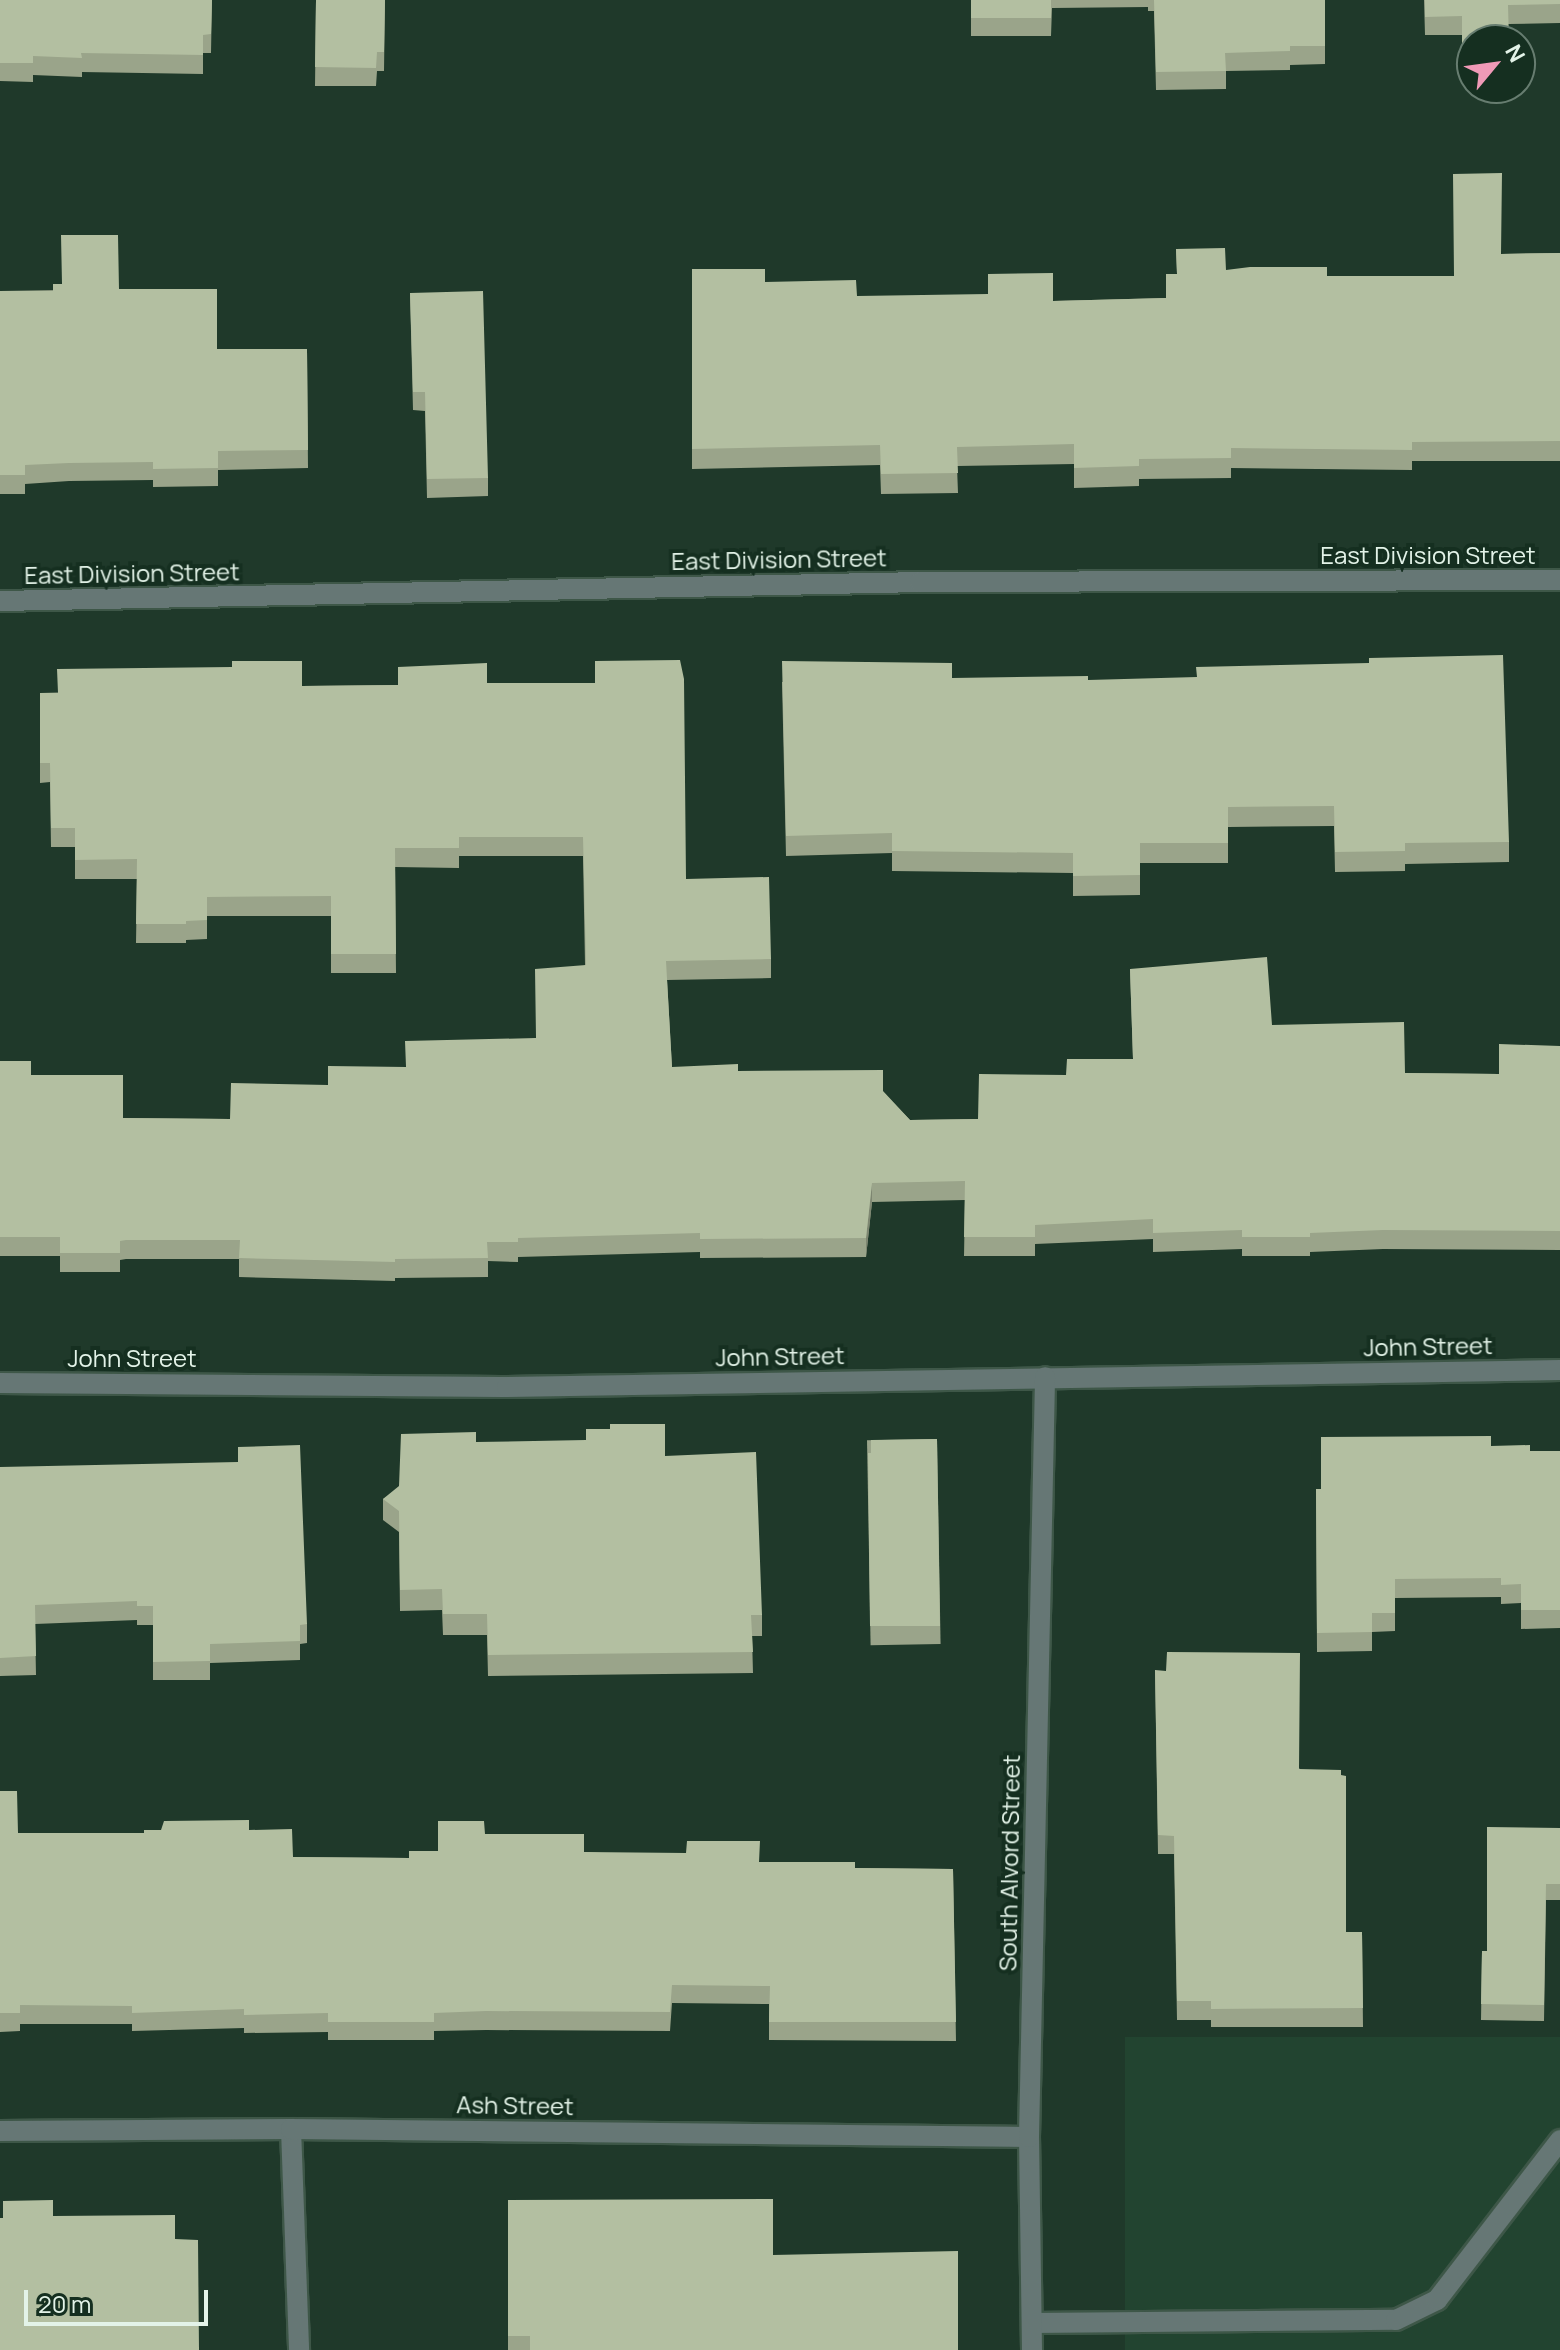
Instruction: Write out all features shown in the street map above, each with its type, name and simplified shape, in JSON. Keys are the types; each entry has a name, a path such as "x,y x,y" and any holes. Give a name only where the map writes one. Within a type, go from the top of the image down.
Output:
{"street":[{"name":"East Division Street","path":"0,601 920,582 1560,580"},
{"name":"John Street","path":"0,1383 507,1387 1560,1370"},
{"name":"South Alvord Street","path":"1032,2350 1029,2137 1045,1377"},
{"name":"Ash Street","path":"0,2131 291,2129 1029,2137"},
{"path":"291,2129 299,2350"},
{"path":"1032,2323 1396,2320 1437,2300 1560,2140"}],"shaded area":[{"path":"1125,2037 1560,2037 1560,2350 1125,2350"}],"building":[{"path":"0,0 212,0 211,34 203,35 203,55 81,53 82,58 33,56 33,63 0,63"},
{"path":"316,0 385,0 384,52 377,52 376,68 315,67"},
{"path":"971,0 1051,0 1051,18 971,18"},
{"path":"1154,0 1325,0 1325,46 1290,46 1290,51 1225,53 1226,71 1156,72"},
{"path":"1425,0 1560,0 1560,4 1508,5 1509,24 1462,24 1462,16 1425,17"},
{"path":"1502,173 1501,254 1560,253 1560,441 1412,442 1412,450 1231,448 1231,458 1139,459 1139,466 1074,468 1074,444 957,447 958,473 881,474 880,445 692,449 692,269 765,269 765,282 856,280 857,296 988,294 988,274 1053,273 1053,301 1166,298 1166,274 1177,274 1176,249 1225,248 1226,270 1327,267 1327,276 1454,276 1453,174"},
{"path":"61,235 118,235 119,289 217,289 217,349 307,349 308,450 218,451 218,468 153,469 153,462 69,463 25,465 25,475 0,475 0,291 53,291 53,284 62,284"},
{"path":"483,291 488,478 427,479 425,392 413,392 410,293"},
{"path":"1503,655 1509,842 1405,843 1405,851 1335,852 1334,806 1228,807 1228,843 1140,843 1140,875 1073,876 1073,853 892,851 892,833 786,836 782,661 952,663 952,678 1088,676 1088,680 1197,677 1196,667 1369,663 1369,658"},
{"path":"680,660 684,679 686,879 769,877 771,959 666,961 672,1067 738,1064 738,1071 883,1070 883,1091 910,1120 978,1119 979,1074 1066,1075 1067,1059 1133,1059 1130,969 1267,957 1272,1025 1404,1022 1405,1073 1499,1074 1499,1044 1560,1046 1560,1231 1383,1230 1310,1233 1310,1237 1242,1237 1242,1230 1153,1233 1153,1219 1035,1225 1035,1237 964,1237 965,1181 872,1183 866,1238 700,1239 700,1233 518,1238 518,1242 487,1242 488,1258 395,1259 395,1262 239,1258 240,1240 126,1240 120,1241 120,1253 60,1253 60,1237 0,1237 0,1061 31,1061 31,1075 123,1075 123,1118 230,1119 231,1083 328,1085 328,1066 406,1067 405,1041 536,1038 535,969 586,965 583,837 459,837 459,848 395,848 396,954 331,954 331,896 207,897 207,920 186,921 186,924 136,924 137,859 75,860 75,828 51,828 50,763 40,763 40,693 58,693 57,669 232,667 232,661 302,661 302,686 398,685 398,667 487,663 487,683 595,683 595,661"},
{"path":"610,1424 665,1424 665,1456 756,1452 762,1615 751,1615 753,1652 488,1655 487,1614 443,1614 442,1589 400,1590 399,1511 383,1499 399,1486 401,1434 476,1432 476,1442 586,1440 586,1429 610,1429"},
{"path":"1491,1436 1491,1446 1530,1445 1530,1451 1560,1451 1560,1610 1521,1610 1521,1584 1501,1585 1501,1578 1395,1579 1395,1613 1372,1613 1372,1632 1317,1633 1316,1489 1321,1489 1321,1437"},
{"path":"937,1439 940,1626 870,1626 868,1453 871,1453 871,1440"},
{"path":"300,1445 307,1624 300,1625 300,1641 210,1644 210,1661 153,1662 153,1606 137,1606 137,1601 35,1605 36,1656 0,1658 0,1467 238,1462 238,1447"},
{"path":"1167,1652 1300,1653 1299,1769 1341,1770 1341,1775 1346,1776 1346,1932 1362,1932 1363,2008 1211,2009 1211,2001 1177,2001 1174,1836 1158,1835 1155,1670 1166,1671"},
{"path":"0,1791 17,1791 18,1833 144,1833 144,1830 161,1830 164,1821 249,1820 249,1830 292,1829 293,1857 409,1858 409,1851 438,1851 438,1821 484,1821 485,1834 584,1834 584,1852 686,1853 687,1841 760,1841 759,1862 855,1862 855,1868 953,1869 956,2022 769,2022 770,1986 672,1985 670,2012 434,2013 434,2022 328,2022 328,2013 244,2015 244,2009 132,2013 132,2006 20,2005 20,2013 0,2013"},
{"path":"1487,1827 1560,1828 1560,1884 1546,1884 1544,2005 1481,2004 1482,1951 1487,1951"},
{"path":"773,2199 773,2255 958,2251 958,2350 530,2350 530,2336 508,2336 508,2200"},
{"path":"53,2200 53,2216 175,2215 175,2239 198,2240 199,2350 0,2350 0,2218 3,2218 3,2201"}]}
